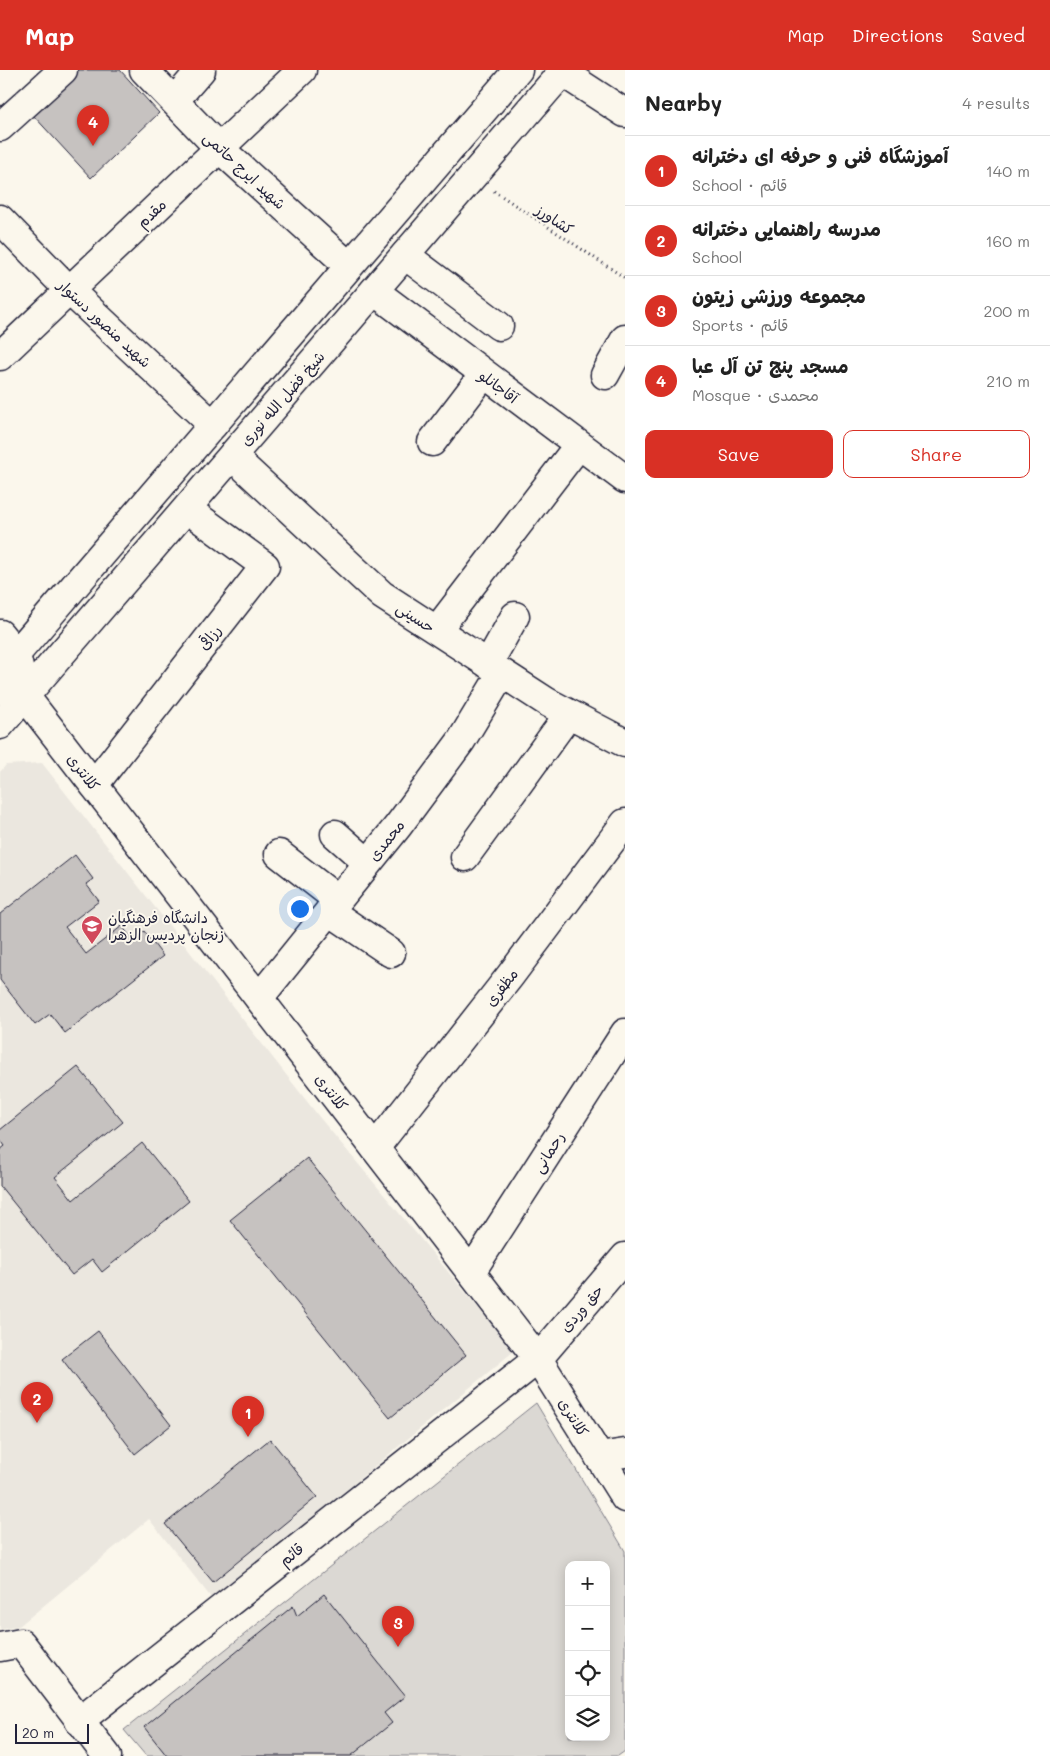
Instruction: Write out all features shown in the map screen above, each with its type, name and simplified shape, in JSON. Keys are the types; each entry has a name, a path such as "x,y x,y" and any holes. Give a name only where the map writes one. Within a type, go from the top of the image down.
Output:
{"street":[{"path":"0,127 63,70"},
{"name":"شهید ایرج حاتمی","path":"144,70 219,148 349,266"},
{"path":"174,100 201,70"},
{"name":"مقدم","path":"0,356 302,70"},
{"path":"13,693 5,653 213,425 518,70"},
{"path":"563,71 625,113"},
{"name":"شیخ فضل الله نوری","path":"0,725 13,693 187,509 563,71"},
{"name":"شهید منصور دستوار","path":"0,219 69,290 213,425"},
{"path":"405,255 499,326"},
{"name":"آقاجانلو","path":"374,291 578,446 625,479"},
{"path":"604,375 625,340"},
{"path":"432,442 484,374"},
{"path":"437,630 578,446"},
{"name":"حسینی","path":"232,456 382,595 547,702 625,743"},
{"name":"رزاقی","path":"94,785 265,566 187,509"},
{"name":"محمدی","path":"259,998 398,826 461,741 495,669 515,616"},
{"name":"کلانتری","path":"13,693 94,785 612,1455 625,1498"},
{"path":"465,857 569,714"},
{"name":"مظفری","path":"376,1148 510,976 625,823"},
{"path":"335,834 368,863"},
{"path":"279,854 334,905 391,953"},
{"name":"رحمانی","path":"471,1272 625,1033"},
{"name":"حق وردی","path":"538,1359 623,1262"},
{"name":"قائم","path":"80,1721 538,1359"},
{"path":"0,1647 21,1643 107,1756"}],"path":[{"name":"کشاورز","path":"472,176 625,278"}],"shaded area":[{"path":"42,763 320,1118 514,1351 213,1600 149,1519 19,1626 0,1630 0,772 6,765"},
{"path":"536,1403 625,1551 625,1751 618,1756 146,1756 124,1730"}],"building":[{"path":"79,70 120,70 159,113 91,178 32,114"},
{"path":"75,855 93,879 86,884 99,901 65,927 86,954 122,926 133,940 144,931 163,956 65,1033 50,1014 35,1025 0,980 0,914"},
{"path":"78,1067 123,1122 55,1177 73,1200 142,1143 189,1201 102,1272 92,1259 72,1275 0,1186 0,1150 5,1146 0,1139 0,1130"},
{"path":"307,1158 466,1355 390,1418 230,1220"},
{"path":"98,1331 171,1425 135,1454 62,1359"},
{"path":"270,1439 317,1497 213,1582 165,1524"},
{"path":"324,1594 405,1696 384,1713 392,1723 351,1756 167,1756 144,1727 293,1606 297,1616"}],"place":[{"name":"مسجد پنج تن آل عبا","path":"93,146"},
{"name":"دانشگاه فرهنگیان زنجان پردیس الزهرا","path":"92,945"},
{"name":"مدرسه راهنمایی دخترانه","path":"37,1423"},
{"name":"آموزشگاه فنی و حرفه ای دخترانه","path":"248,1437"},
{"name":"مجموعه ورزشی زیتون","path":"398,1647"}]}
